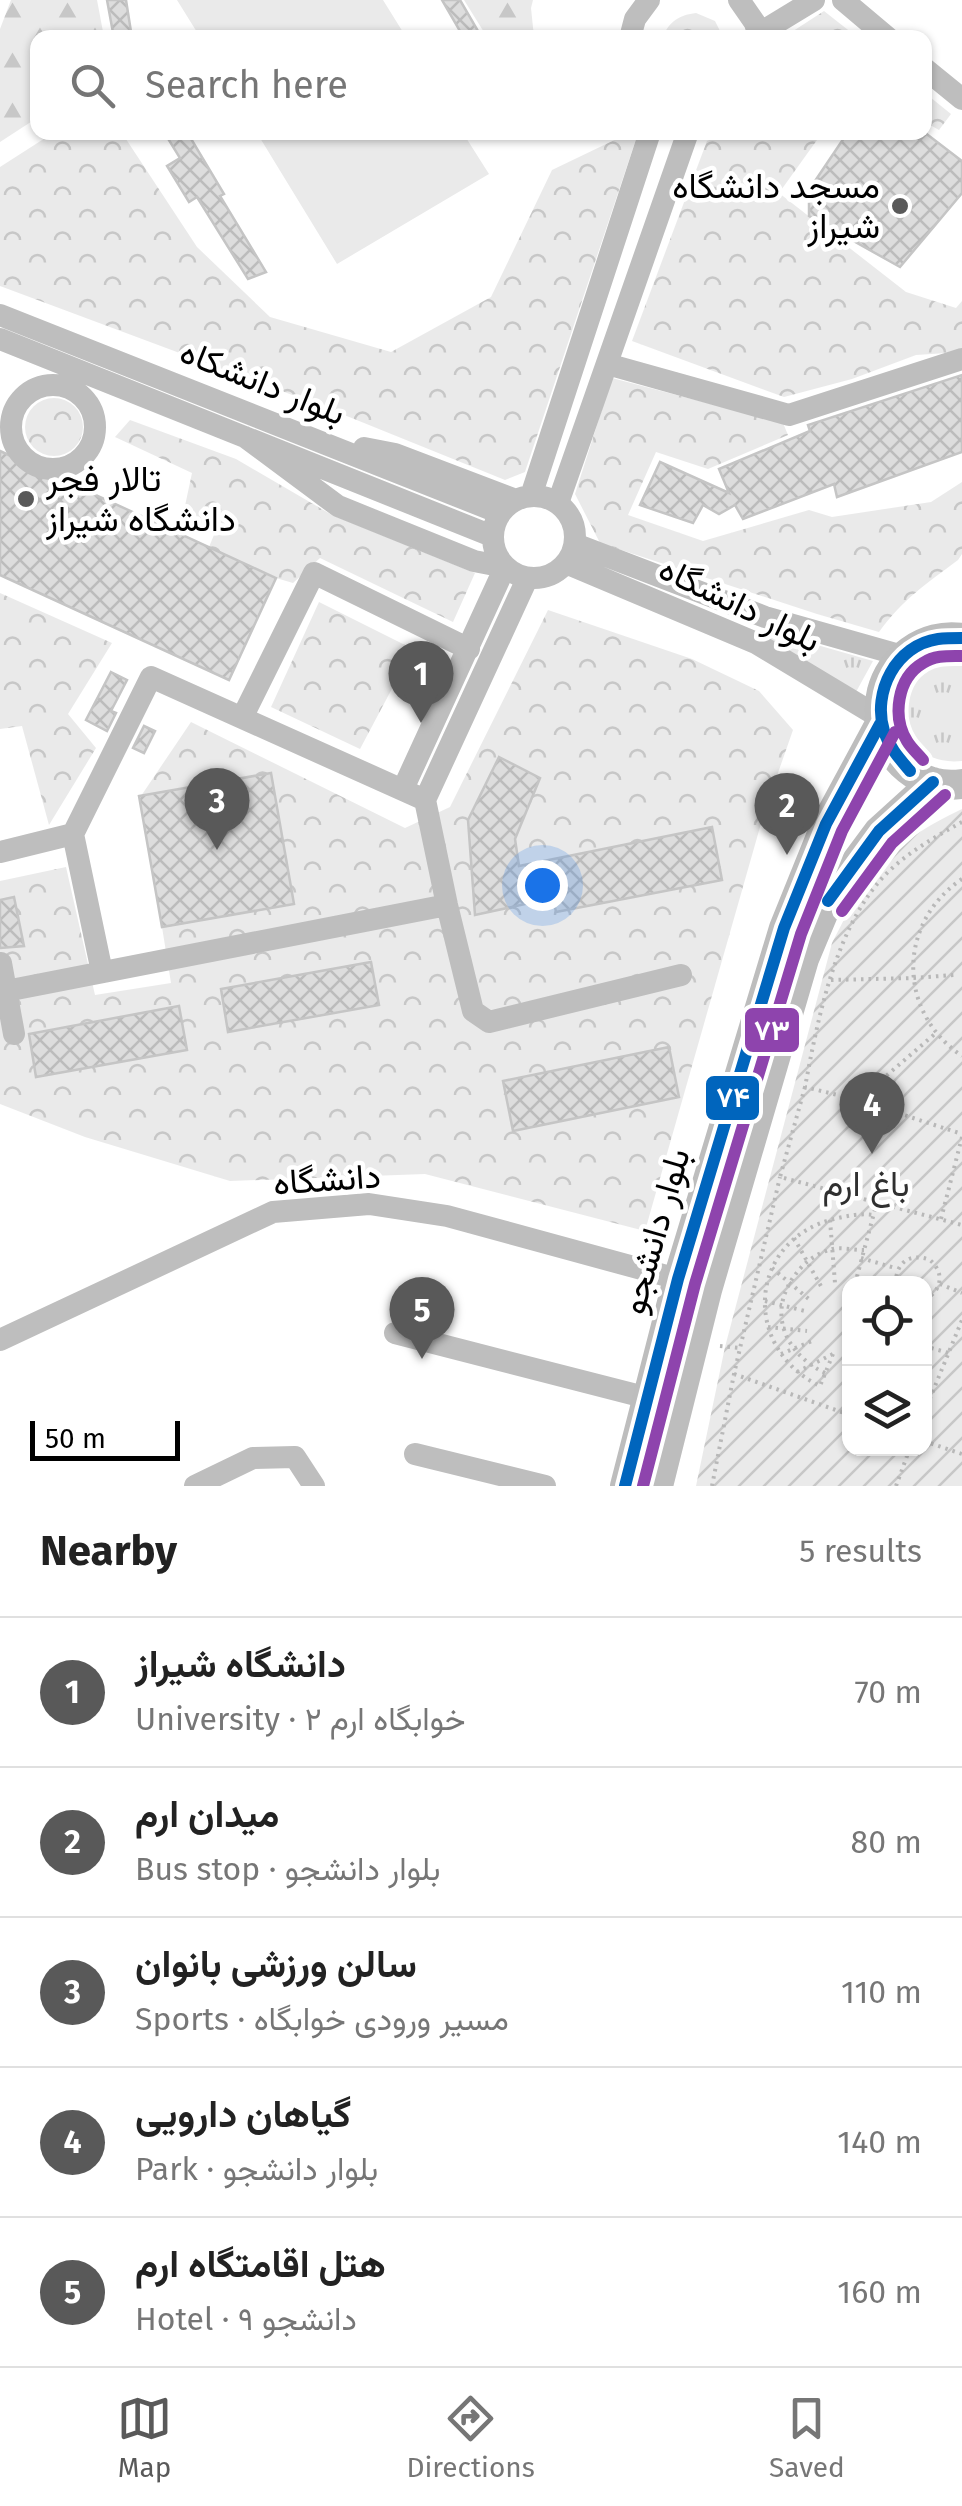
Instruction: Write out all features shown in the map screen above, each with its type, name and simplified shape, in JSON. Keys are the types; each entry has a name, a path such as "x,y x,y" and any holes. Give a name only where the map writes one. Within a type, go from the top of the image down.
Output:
{"main road":[{"path":"903,656 935,639 959,634"},
{"name":"بلوار دانشجو","path":"625,1486 678,1280 784,928 826,824 880,720 884,684 903,656"},
{"path":"880,720 886,744 898,760 914,774 947,783"},
{"name":"بلوار دانشجو","path":"658,1486 707,1290 804,958 830,896 878,831 947,783"}],"street":[{"path":"739,0 757,30"},
{"path":"767,30 814,0"},
{"path":"843,0 879,30"},
{"path":"632,30 644,2"},
{"path":"932,75 962,99"},
{"path":"505,568 493,548 647,140"},
{"path":"558,503 685,140"},
{"name":"بلوار دانشکاه","path":"0,315 315,440 396,454 510,511"},
{"path":"0,339 245,438 510,511 550,499 572,521 575,532 571,554 549,576 528,579 505,568 474,561 338,506 245,438"},
{"path":"607,364 789,415 962,359"},
{"name":"بلوار دانشگاه","path":"571,554 765,617 903,656"},
{"name":"بلوار دانشگاه","path":"571,554 756,644 880,720"},
{"path":"403,789 505,568"},
{"path":"242,718 314,573 469,649"},
{"path":"528,579 425,800 473,1011 489,1022 681,975"},
{"path":"756,644 765,617"},
{"path":"102,972 73,834 150,676 425,800"},
{"path":"0,852 73,834"},
{"path":"6,991 447,904"},
{"path":"0,963 14,1034"},
{"name":"دانشگاه","path":"0,1340 274,1212 368,1204 447,1216 678,1280"},
{"path":"395,1333 648,1398"},
{"path":"415,1454 545,1486"},
{"path":"195,1486 253,1458 295,1458 314,1486"}],"path":[{"path":"712,1486 780,1177 838,955 865,901 886,874 924,842 962,822"},
{"path":"962,879 937,900 917,937 913,958 920,1007 936,1033 962,1056"},
{"path":"830,980 954,974"},
{"path":"858,1100 936,1033"},
{"path":"806,1087 962,1135 940,1218"},
{"path":"780,1177 962,1225"},
{"path":"857,1276 877,1202"},
{"path":"797,1372 833,1354 820,1386 797,1372 781,1354 768,1327 765,1301 772,1268 794,1238 810,1226 872,1215"},
{"path":"830,1220 835,1284"},
{"path":"794,1238 822,1288"},
{"path":"825,1373 792,1349 783,1328 782,1305 788,1282 807,1260 832,1249 864,1250"},
{"path":"897,1276 906,1260 922,1257 936,1265 940,1284 932,1296"},
{"path":"862,1258 898,1269"},
{"path":"772,1268 810,1300"},
{"path":"940,1284 962,1293"},
{"path":"765,1301 806,1312"},
{"path":"932,1394 962,1320"},
{"path":"768,1327 807,1331"},
{"path":"781,1354 812,1341"},
{"path":"932,1348 949,1353"},
{"path":"734,1374 842,1411"},
{"path":"932,1444 962,1454"},
{"path":"896,1486 907,1456"}],"green space":[{"path":"11,0 97,0 103,30 30,30 30,123 0,142 0,29"},
{"path":"177,0 383,0 402,30 196,30"},
{"path":"464,0 533,0 533,30 483,30"},
{"path":"824,11 848,30 795,30"},
{"path":"696,13 715,21 720,30 666,30 685,15"},
{"path":"932,99 951,114 939,130 932,126"},
{"path":"42,140 127,140 197,247 270,317 391,352 491,297 552,170 614,140 636,140 525,472 505,480 322,406 0,286 0,167"},
{"path":"261,140 467,140 489,174 337,264"},
{"path":"817,140 779,193 906,292 956,308 962,301 962,352 916,355 852,379 784,397 632,341 707,141"},
{"path":"612,378 783,423 788,435 708,469 656,452 628,515 703,541 809,510 832,517 931,502 962,482 962,554 906,601 879,632 600,543 575,494"},
{"path":"54,398 74,407 83,427 74,447 54,456 34,447 25,427 34,407"},
{"path":"130,420 236,459 332,515 475,573 453,622 320,558 293,583 209,547 216,530 182,520 192,473 115,437"},
{"path":"0,593 112,643 68,714 96,748 49,825 22,726 0,729"},
{"path":"319,602 413,649 360,749 271,707"},
{"path":"548,610 692,659 759,691 793,730 764,813 645,1231 425,1174 230,1181 85,1137 0,1104 0,881 66,867 95,995 171,983 162,927 294,904 271,773 141,796 191,722 405,828 450,807"},
{"path":"772,632 873,661 856,692 767,641"},
{"path":"952,660 962,661 962,761 939,760 921,751 909,736 903,719 904,700 912,683 928,669"},
{"name":"باغ ارم","path":"962,809 962,1486 696,1486 725,1347 832,943 873,874 920,832"}],"building":[{"path":"107,0 126,0 131,30 113,30"},
{"path":"442,0 460,0 477,30 459,30"},
{"path":"932,138 962,161 962,193 900,267 809,216 809,190 843,140"},
{"path":"169,140 192,140 266,272 248,279 197,197 189,202 167,166 180,158"},
{"path":"962,375 962,452 837,497 834,484 743,519 735,505 719,514 703,505 693,523 640,505 660,462 729,493 719,469 810,431 808,425"},
{"path":"0,451 276,578 229,680 0,575"},
{"path":"111,672 127,680 111,711 116,713 107,731 86,720"},
{"path":"144,726 155,731 144,753 133,748"},
{"path":"499,757 540,778 515,839 519,866 712,827 722,880 556,912 553,898 475,915 468,820"},
{"path":"271,773 294,904 162,927 139,796"},
{"path":"14,897 24,946 0,948 0,900"},
{"path":"371,962 379,1005 228,1032 221,989"},
{"path":"179,1006 187,1050 36,1077 29,1034"},
{"path":"669,1047 679,1097 513,1131 503,1081"}],"transit line":[{"name":"۷۴","path":"910,771 884,731 881,701 885,686 899,660 910,650 938,639 962,638"},
{"name":"۷۳","path":"923,760 902,731 899,710 903,688 914,670 928,660 962,656"},
{"name":"۷۴","path":"625,1486 678,1279 784,928 826,824 880,724"},
{"name":"۷۳","path":"643,1486 695,1284 801,934 842,831 895,732"},
{"name":"۷۴","path":"828,901 879,831 933,782"},
{"name":"۷۳","path":"842,911 892,843 945,795"}],"place":[{"name":"مسجد دانشگاه شیراز","path":"900,206"},
{"name":"تالار فجر دانشگاه شیراز","path":"26,499"},
{"name":"دانشگاه شیراز","path":"421,723"},
{"name":"سالن ورزشی بانوان","path":"217,850"},
{"name":"میدان ارم","path":"787,855"},
{"name":"گیاهان دارویی","path":"872,1154"},
{"name":"هتل اقامتگاه ارم","path":"422,1359"}]}
